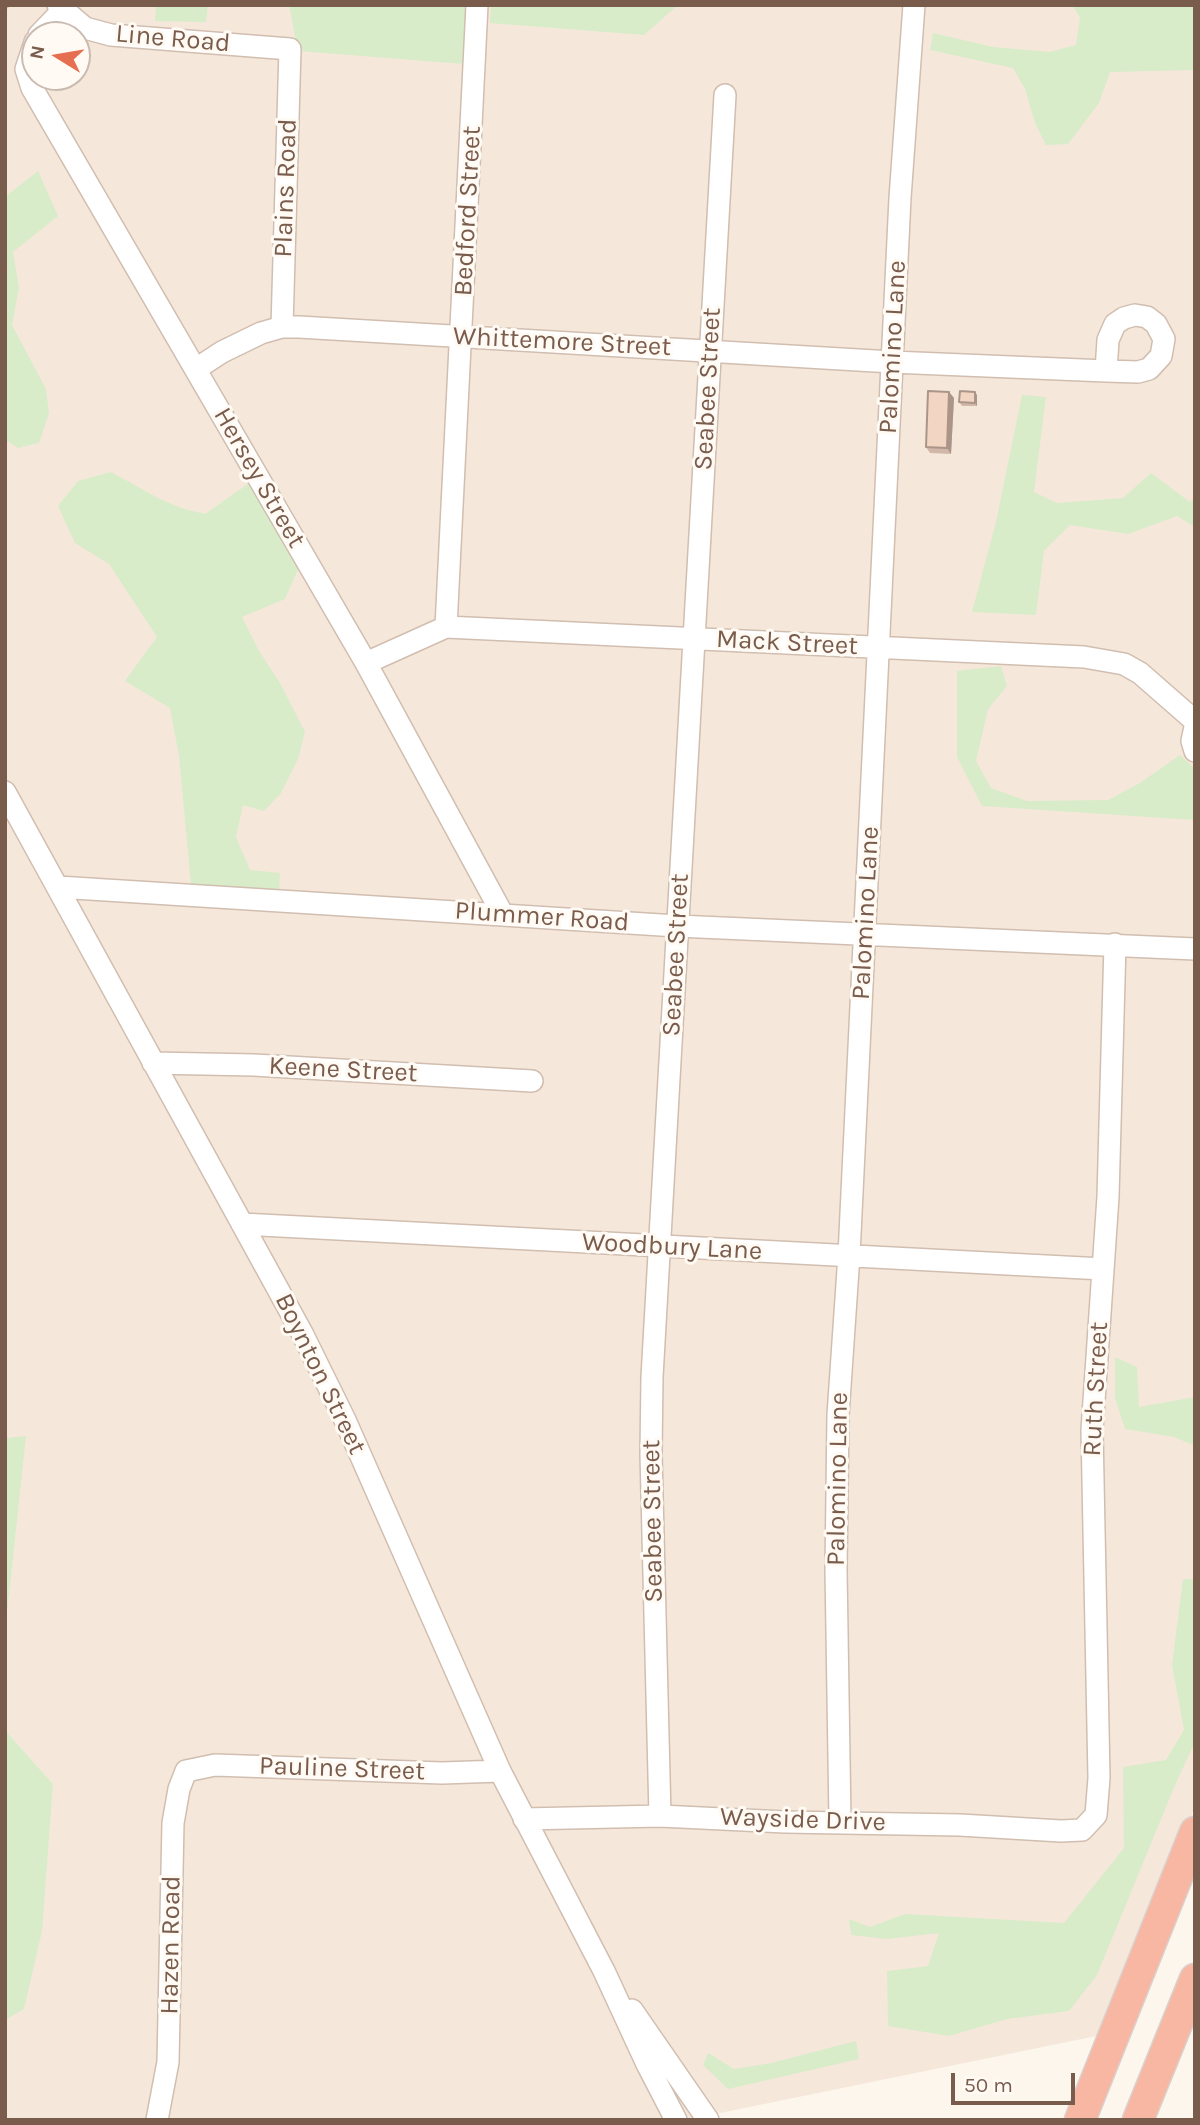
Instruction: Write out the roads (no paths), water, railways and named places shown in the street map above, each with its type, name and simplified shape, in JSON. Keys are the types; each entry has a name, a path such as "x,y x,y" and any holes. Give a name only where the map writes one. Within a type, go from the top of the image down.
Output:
{"highway":[{"path":"1080,2120 1195,1832"},
{"path":"1138,2120 1195,1979"}],"street":[{"name":"Bedford Street","path":"446,627 477,5"},
{"name":"Palomino Lane","path":"840,1821 836,1569 838,1415 849,1255 900,198 914,5"},
{"name":"Line Road","path":"60,8 85,28 111,35 290,49"},
{"name":"Plains Road","path":"282,327 290,49"},
{"name":"Hersey Street","path":"34,91 366,663 503,915"},
{"name":"Seabee Street","path":"660,1815 651,1454 652,1377 725,95"},
{"name":"Whittemore Street","path":"197,369 222,352 261,333 282,327 892,362 1106,371"},
{"name":"Mack Street","path":"366,663 446,627 1105,659 1124,664 1140,673 1195,721"},
{"path":"1195,727 1192,741 1195,751"},
{"name":"Boynton Street","path":"5,792 302,1333 345,1420 500,1771 604,1971 646,2064 676,2120"},
{"name":"Plummer Road","path":"58,887 677,926 1195,949"},
{"name":"Ruth Street","path":"1082,1830 1096,1815 1099,1778 1092,1430 1108,1184 1115,944"},
{"name":"Keene Street","path":"153,1063 254,1065 532,1081"},
{"name":"Woodbury Lane","path":"242,1224 1103,1269"},
{"name":"Pauline Street","path":"186,1771 215,1765 442,1773 500,1771"},
{"name":"Hazen Road","path":"157,2120 168,2062 173,1823 179,1789 186,1771"},
{"name":"Wayside Drive","path":"524,1819 660,1815 785,1822 840,1821 1082,1830"},
{"name":"Boynton Street","path":"604,1971 662,2050 708,2120"}]}
